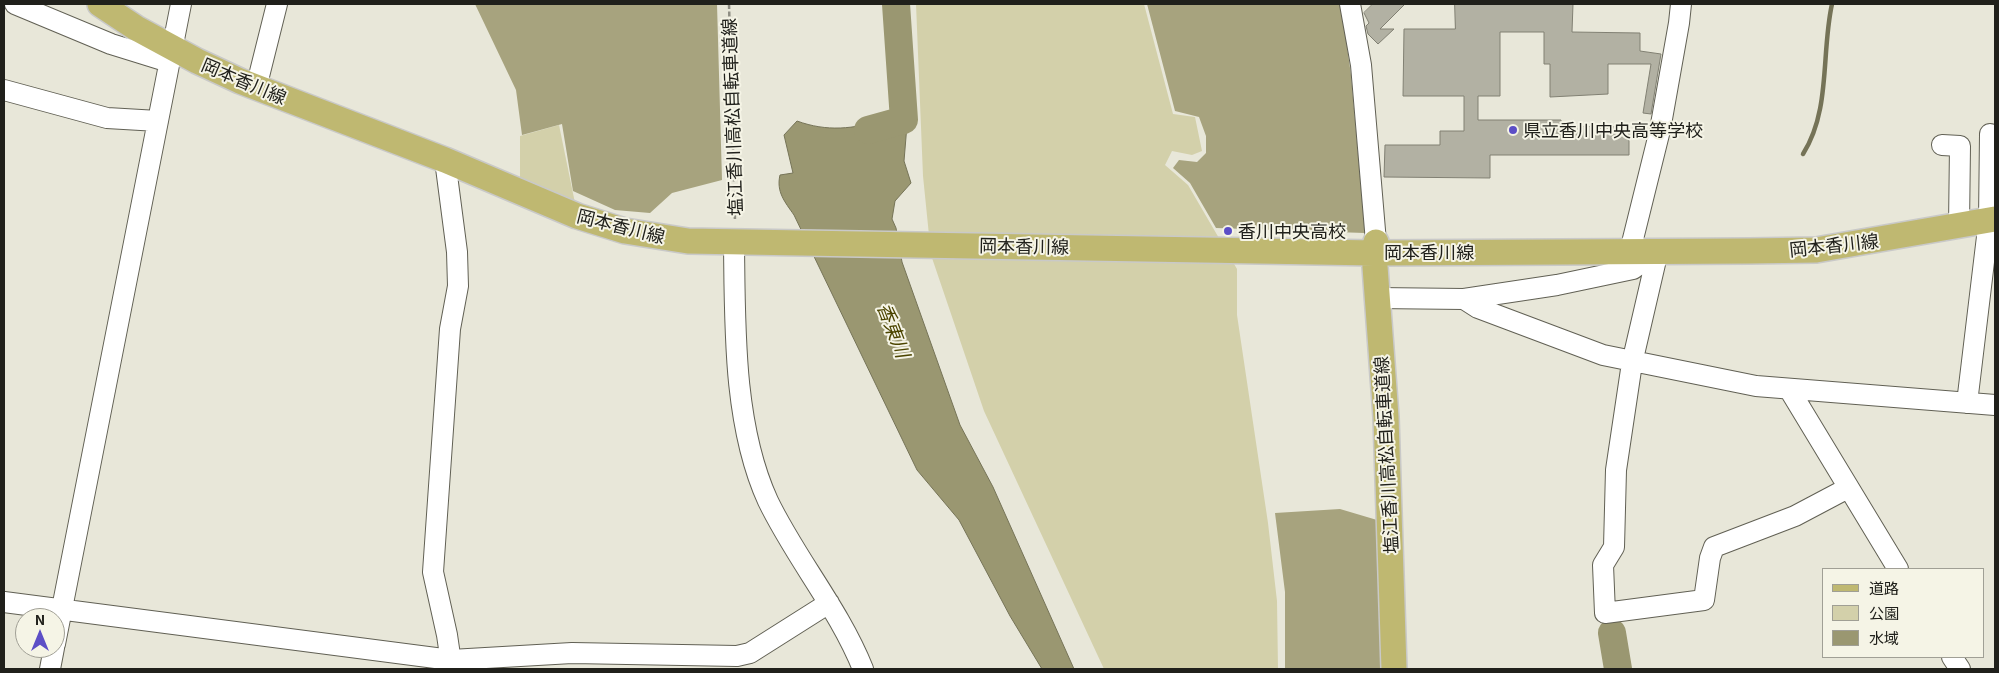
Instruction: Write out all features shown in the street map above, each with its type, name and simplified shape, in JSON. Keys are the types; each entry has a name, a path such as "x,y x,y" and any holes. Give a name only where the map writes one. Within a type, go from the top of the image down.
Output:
{"main road":[{"name":"岡本香川線","path":"100,4 171,55 197,61 256,88 445,160 577,216 625,231 688,241 734,237 762,243 1208,248 1375,247 1630,251 1816,250 1992,219"},
{"name":"塩江香川高松自転車道線","path":"1375,247 1389,475 1394,669"}],"street":[{"path":"15,4 110,44 171,55"},
{"path":"62,608 181,4"},
{"path":"256,88 277,4"},
{"path":"1350,4 1360,65 1375,247"},
{"path":"1630,251 1660,130 1681,4"},
{"path":"4,90 107,118 158,121"},
{"path":"1967,403 1992,219 1990,134"},
{"path":"1942,145 1960,146 1959,226"},
{"path":"445,160 457,252 458,286 450,329 433,572 451,665"},
{"path":"734,237 735,322 740,385 750,449 768,501 851,638 863,669"},
{"path":"1377,298 1464,299 1557,285 1633,270 1658,251"},
{"path":"1658,251 1632,363 1616,470 1614,547 1603,566 1605,613 1704,600 1710,558 1714,547 1796,516 1848,488"},
{"path":"1464,299 1478,308 1603,355 1632,363 1756,386 1995,405"},
{"path":"1789,389 1897,568"},
{"path":"4,602 48,608"},
{"path":"65,610 451,665 572,653 737,656 752,661 829,603"},
{"path":"1953,658 1960,669"}],"path":[{"name":"塩江香川高松自転車道線","path":"729,4 734,237"}],"green space":[{"path":"916,4 1144,4 1173,114 1195,117 1202,151 1192,155 1172,151 1165,165 1188,185 1237,269 1237,315 1268,523 1277,601 1278,669 1104,669 984,411 931,255 923,176"},
{"path":"559,125 575,203 520,180 520,136"}],"shaded area":[{"path":"475,4 717,4 722,180 672,193 650,213 615,210 573,191 562,124 522,135 516,90"},
{"path":"1147,4 1341,4 1351,75 1365,233 1216,228 1190,183 1173,168 1179,160 1197,162 1206,153 1206,136 1199,117 1175,111"},
{"path":"1340,509 1377,520 1385,669 1285,669 1285,592 1275,513"}],"water":[{"path":"884,120 904,120 907,125 904,161 911,183 895,201 892,219 896,228 902,262 960,425 993,487 1074,669 1042,669 1010,616 959,520 917,470 794,215 780,192 780,175 793,173 784,135 797,121 819,127 840,128 862,126"}],"building":[{"path":"1373,4 1405,4 1380,29 1394,29 1378,44 1368,34 1366,26 1369,23 1364,13"},
{"path":"1455,4 1573,4 1572,32 1640,33 1640,51 1661,54 1651,114 1643,113 1651,64 1608,64 1608,94 1550,97 1550,64 1544,64 1544,32 1500,32 1500,96 1478,96 1478,120 1561,120 1561,126 1629,127 1629,155 1490,155 1490,178 1384,177 1385,145 1440,145 1440,131 1464,131 1464,96 1403,96 1404,29 1455,29"}],"waterway":[{"name":"香東川","path":"868,130 904,120 896,4"},
{"path":"1803,154 1812,137 1822,100 1832,4"},
{"path":"1612,633 1618,669"}],"place":[{"name":"県立香川中央高等学校","path":"1513,130"},
{"name":"香川中央高校","path":"1228,231"}]}
